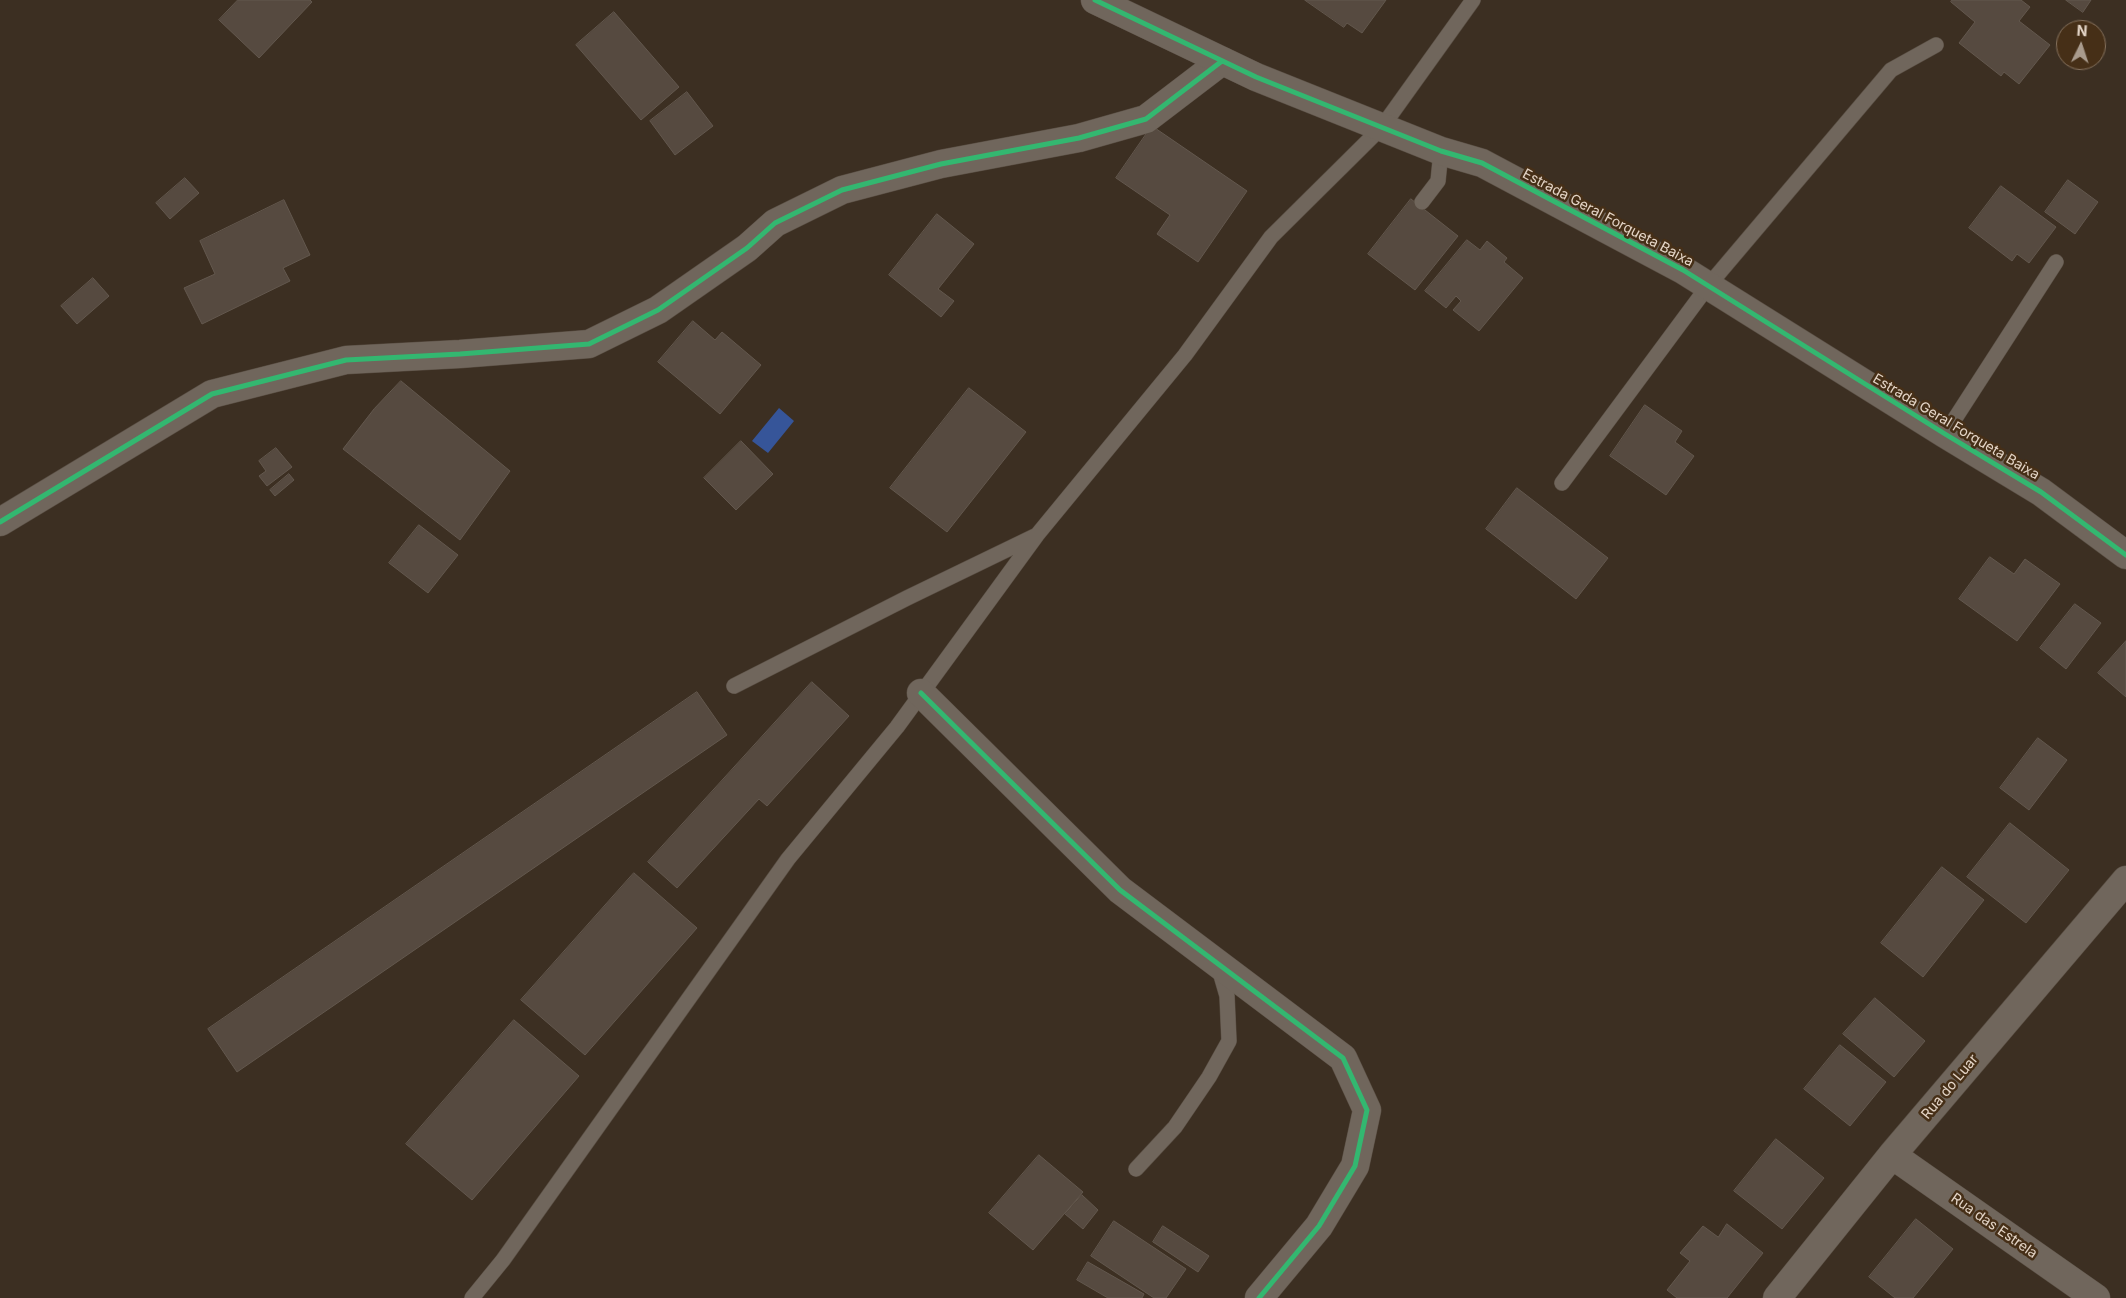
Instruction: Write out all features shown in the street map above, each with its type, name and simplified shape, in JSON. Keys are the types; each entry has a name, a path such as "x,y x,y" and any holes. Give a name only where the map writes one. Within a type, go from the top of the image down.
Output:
{"street":[{"name":"Estrada Geral Forqueta Baixa","path":"1095,0 1222,61 1440,151 1482,163 1683,270 2041,492 2126,555"},
{"path":"0,522 212,394 346,360 460,354 589,344 658,310 746,248 775,223 842,190 941,164 1078,138 1146,119 1222,61"},
{"path":"921,693 1120,890 1343,1058 1367,1110 1355,1166 1319,1226 1259,1298"},
{"name":"Rua do Luar","path":"1777,1298 1892,1155 2126,880"},
{"name":"Rua das Estrela","path":"1892,1155 2096,1298"}],"lane":[{"path":"472,1298 503,1260 788,859 897,727 1037,535 1185,354 1271,237 1382,127 1473,0"},
{"path":"1562,483 1708,286 1892,70 1936,45"},
{"path":"1422,202 1438,181 1440,151"},
{"path":"1945,434 2056,262"},
{"path":"734,686 907,598 1037,535"},
{"path":"1136,1169 1175,1127 1210,1077 1229,1041 1227,996 1217,964"}],"water":[{"path":"779,408 794,421 768,453 752,441"}],"building":[{"path":"238,0 310,0 312,2 259,58 219,20"},
{"path":"1305,0 1386,0 1362,33 1347,23 1344,27"},
{"path":"1952,0 2021,0 2030,7 2019,21 2050,45 2019,84 2004,72 2001,76 1959,43 1975,22 1951,2"},
{"path":"2066,0 2091,0 2083,12"},
{"path":"614,12 679,87 641,120 576,45"},
{"path":"687,92 713,126 675,155 650,121"},
{"path":"1152,126 1247,191 1198,262 1157,234 1170,215 1116,178"},
{"path":"185,178 199,193 170,219 156,203"},
{"path":"2068,180 2098,202 2075,234 2045,212"},
{"path":"2001,186 2056,227 2029,263 2017,254 2012,261 1969,228"},
{"path":"1411,199 1458,236 1415,290 1368,254"},
{"path":"284,200 310,255 283,268 290,281 202,324 184,288 215,274 200,241"},
{"path":"937,214 974,244 938,289 954,301 941,317 889,275"},
{"path":"1467,240 1480,250 1487,241 1507,258 1504,262 1523,278 1479,331 1453,310 1461,301 1456,296 1446,308 1425,291"},
{"path":"93,278 109,296 77,324 61,306"},
{"path":"693,321 715,340 722,332 761,365 720,414 658,362"},
{"path":"401,381 510,471 460,540 343,449 374,409"},
{"path":"969,388 1026,432 947,532 890,488"},
{"path":"1645,405 1682,431 1675,442 1694,456 1666,495 1610,456"},
{"path":"741,441 773,474 736,510 704,478"},
{"path":"276,448 292,467 267,486 259,476 266,471 259,461"},
{"path":"289,474 294,480 275,496 270,490"},
{"path":"1517,488 1608,558 1576,599 1486,529"},
{"path":"419,525 458,555 428,593 389,563"},
{"path":"1990,557 2014,574 2025,559 2060,584 2017,641 1959,599"},
{"path":"2075,604 2101,623 2066,669 2040,648"},
{"path":"2126,641 2126,697 2098,673"},
{"path":"812,682 849,716 767,806 759,799 677,888 648,862"},
{"path":"697,692 727,735 237,1072 208,1029"},
{"path":"2038,738 2067,760 2029,810 2000,788"},
{"path":"2010,823 2069,870 2026,923 1967,877"},
{"path":"1942,867 1984,900 1923,977 1881,943"},
{"path":"634,873 697,928 585,1055 521,1000"},
{"path":"1875,998 1925,1041 1894,1077 1843,1034"},
{"path":"514,1020 579,1076 472,1200 406,1144"},
{"path":"1840,1045 1886,1082 1850,1126 1804,1089"},
{"path":"1776,1139 1824,1178 1782,1229 1734,1191"},
{"path":"1039,1155 1083,1192 1033,1250 989,1213"},
{"path":"1082,1195 1098,1210 1083,1229 1065,1214"},
{"path":"1916,1219 1953,1249 1913,1298 1895,1298 1869,1277"},
{"path":"1114,1221 1186,1269 1166,1298 1154,1298 1091,1256"},
{"path":"1727,1224 1763,1253 1727,1298 1677,1298 1667,1290 1690,1261 1680,1253 1703,1226 1718,1237"},
{"path":"1163,1226 1209,1256 1198,1272 1153,1242"},
{"path":"1088,1262 1144,1294 1142,1298 1108,1298 1077,1280"}],"cycle path":[{"path":"1095,0 1256,77 1441,151 1482,163 1683,270 2041,492 2126,555"},
{"path":"0,522 212,394 346,360 460,354 589,344 658,310 747,248 775,223 842,190 941,164 1079,138 1146,119 1222,61"},
{"path":"921,693 1120,890 1343,1058 1367,1110 1355,1166 1319,1226 1259,1298"}]}
